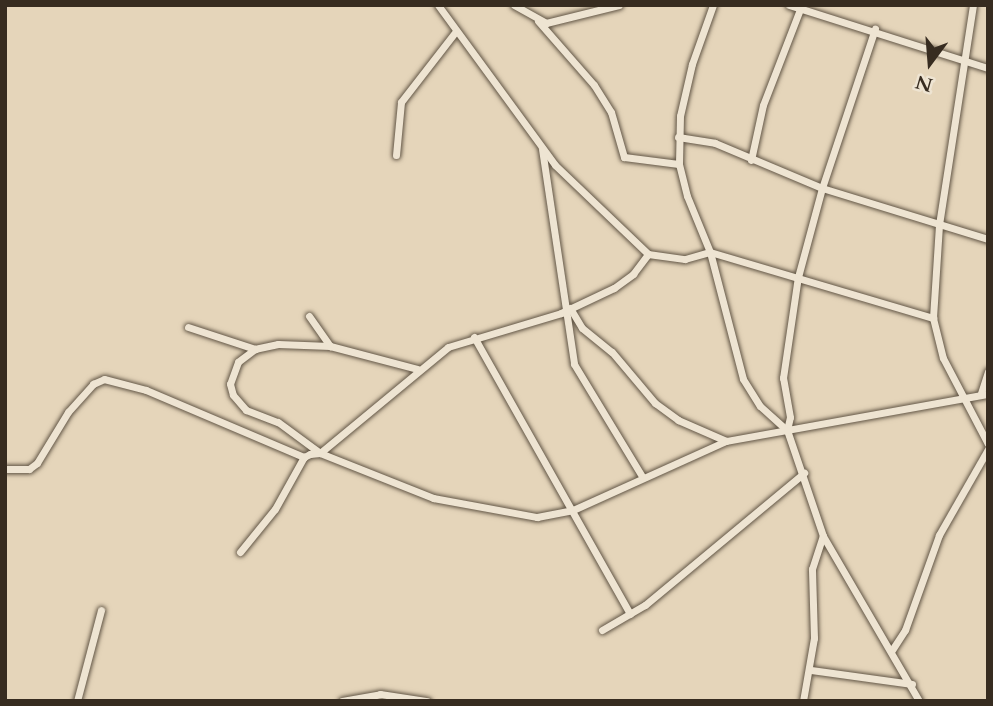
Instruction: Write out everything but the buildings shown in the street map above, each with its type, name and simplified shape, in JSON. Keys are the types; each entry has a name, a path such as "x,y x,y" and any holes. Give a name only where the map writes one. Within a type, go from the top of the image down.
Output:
{"street":[{"path":"438,5 542,149 648,254 685,259 710,252 933,318"},
{"path":"514,5 538,21 594,85 611,112 624,157 636,162 679,164"},
{"path":"538,21 554,23 619,5"},
{"path":"713,5 692,64 678,137 679,164 710,252 743,379 760,406 787,430 804,473 823,536 912,684 919,701"},
{"path":"789,5 800,9 818,9 988,68"},
{"path":"973,5 939,225 933,318 943,358 988,444"},
{"path":"751,160 763,105 800,9"},
{"path":"787,430 790,416 783,378 799,277 822,188 874,29"},
{"path":"396,155 401,102 456,31"},
{"path":"678,137 715,143 822,188 988,239"},
{"path":"542,149 567,310 582,382 643,478"},
{"path":"5,469 29,469 37,463 68,412 93,384 104,379 146,390 304,457 320,453 416,369 448,347 474,337 523,327 567,310 614,288 633,274 648,254"},
{"path":"567,310 582,328 612,352 655,403 678,420 726,441"},
{"path":"309,316 330,346"},
{"path":"188,327 255,349"},
{"path":"474,337 630,614"},
{"path":"416,369 330,346 278,344 255,349 238,362 230,384 233,395 246,410 278,422 320,453 433,498 537,517 573,510 726,441 984,393 988,371"},
{"path":"892,650 905,630 939,536 988,449"},
{"path":"240,552 275,509 304,457"},
{"path":"602,630 630,614 804,473"},
{"path":"803,701 811,670 812,569 823,536"},
{"path":"77,701 101,610"},
{"path":"811,670 912,684"},
{"path":"342,701 380,694 427,701"}]}
